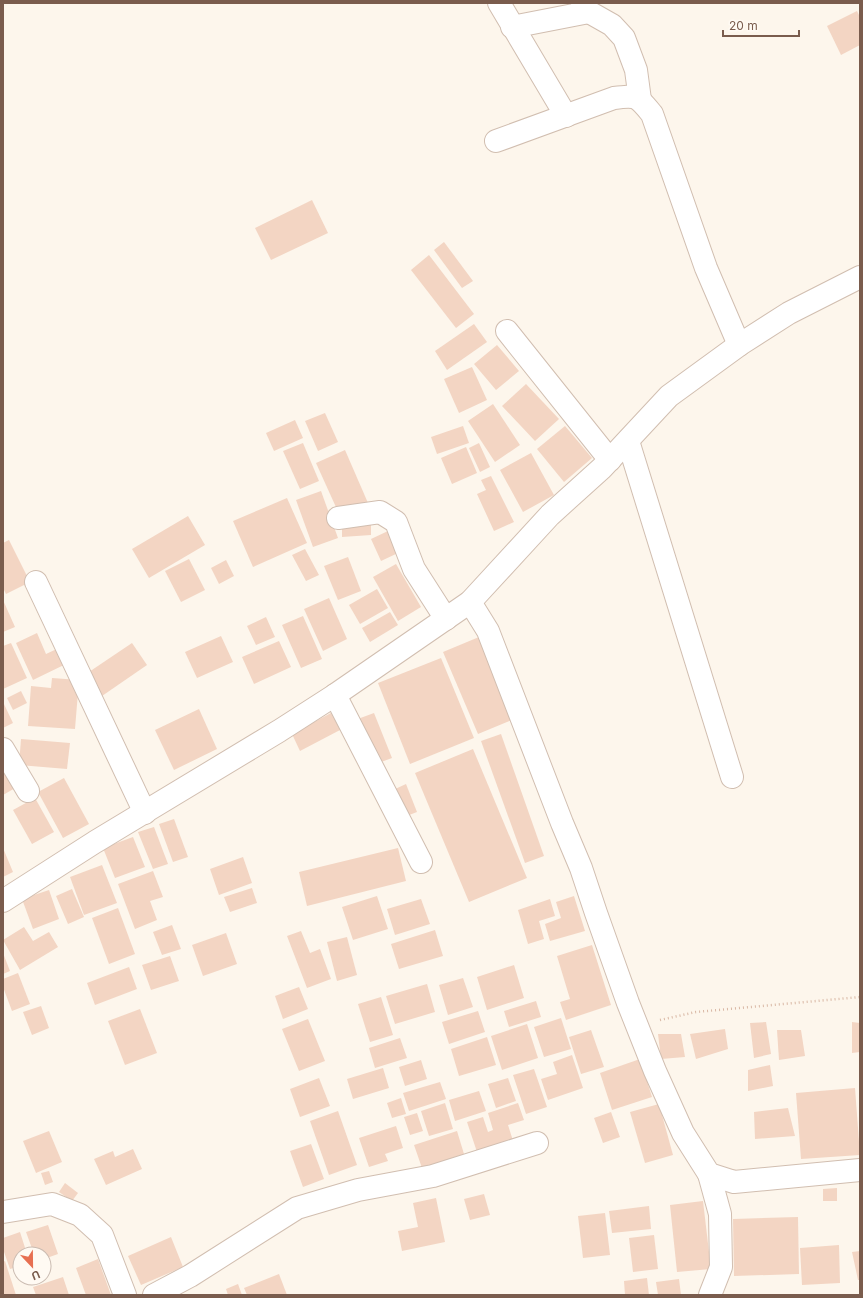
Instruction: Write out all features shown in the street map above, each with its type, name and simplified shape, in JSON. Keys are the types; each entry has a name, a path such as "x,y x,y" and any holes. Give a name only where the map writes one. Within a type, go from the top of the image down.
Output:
{"street":[{"path":"499,3 566,116"},
{"path":"512,27 586,7 612,25 624,38 636,70 640,100"},
{"path":"496,141 614,98 631,96 640,100 652,114 706,268 739,345"},
{"path":"3,901 95,842 279,731 335,695 470,602 550,515 610,460 669,396 739,345 789,313 860,277"},
{"path":"507,332 610,460"},
{"path":"628,441 732,777"},
{"path":"338,518 380,512 396,522 414,569 446,618"},
{"path":"36,582 145,813"},
{"path":"470,602 488,631 562,823 581,868 596,914 655,1070 683,1133 710,1174 720,1214 721,1267 710,1295"},
{"path":"335,695 421,862"},
{"path":"3,749 28,791"},
{"path":"154,1295 190,1276 297,1208 358,1190 433,1176 537,1143"},
{"path":"710,1174 734,1182 860,1170"},
{"path":"3,1212 52,1204 80,1215 102,1236 125,1295"}],"path":[{"path":"637,1025 696,1012 860,996"}],"building":[{"path":"857,11 860,17 860,45 841,55 827,26"},
{"path":"312,200 328,233 271,260 255,228"},
{"path":"444,242 473,281 462,288 434,250"},
{"path":"429,255 474,314 456,328 411,270"},
{"path":"474,324 487,342 447,370 435,351"},
{"path":"497,345 519,371 496,390 474,364"},
{"path":"472,367 487,400 459,413 444,379"},
{"path":"526,384 559,419 535,441 502,406"},
{"path":"493,404 520,445 495,462 468,421"},
{"path":"325,413 338,442 318,451 305,421"},
{"path":"295,420 303,438 274,451 266,433"},
{"path":"463,426 469,443 437,454 431,437"},
{"path":"565,426 592,458 564,482 537,449"},
{"path":"303,443 319,481 300,489 283,451"},
{"path":"479,443 490,467 480,472 469,448"},
{"path":"466,447 477,473 452,484 441,458"},
{"path":"345,450 368,503 340,516 316,463"},
{"path":"531,453 554,495 523,512 500,470"},
{"path":"491,476 514,522 494,531 477,494 486,490 481,480"},
{"path":"321,491 338,538 313,547 296,500"},
{"path":"287,498 307,543 253,567 233,521"},
{"path":"188,516 205,545 149,578 132,549"},
{"path":"371,522 371,535 342,537 342,524"},
{"path":"388,531 398,553 381,561 371,539"},
{"path":"9,540 30,582 6,594 3,588 3,543"},
{"path":"305,549 319,575 306,581 292,555"},
{"path":"348,557 361,591 338,600 324,566"},
{"path":"189,559 205,590 181,602 165,571"},
{"path":"226,560 234,576 219,584 211,568"},
{"path":"396,564 421,607 398,621 373,577"},
{"path":"377,589 388,608 360,624 349,605"},
{"path":"329,598 347,639 323,651 304,609"},
{"path":"3,600 15,627 3,632"},
{"path":"390,612 398,625 370,642 362,628"},
{"path":"303,616 322,659 301,668 282,625"},
{"path":"266,617 275,637 256,645 247,626"},
{"path":"37,633 46,654 61,647 68,663 33,680 16,643"},
{"path":"221,636 233,662 197,678 185,652"},
{"path":"479,637 514,719 478,734 443,652"},
{"path":"279,641 291,667 254,684 242,657"},
{"path":"11,643 27,678 3,689 3,646"},
{"path":"132,643 147,665 102,696 86,674"},
{"path":"441,658 474,738 410,764 378,683"},
{"path":"52,678 79,680 75,729 28,726 31,686 51,688"},
{"path":"21,691 27,703 13,710 7,698"},
{"path":"3,702 13,723 3,728"},
{"path":"199,709 217,749 174,770 155,730"},
{"path":"331,713 340,730 300,751 292,734"},
{"path":"374,713 392,758 373,765 355,720"},
{"path":"501,734 544,856 525,863 481,741"},
{"path":"21,739 70,743 67,769 19,765"},
{"path":"473,749 527,878 469,902 415,773"},
{"path":"3,761 17,787 3,795"},
{"path":"64,778 89,824 63,838 38,792"},
{"path":"406,784 417,812 404,817 393,790"},
{"path":"35,798 54,832 32,844 13,810"},
{"path":"174,819 188,857 173,862 159,824"},
{"path":"154,827 168,864 153,869 138,832"},
{"path":"133,837 145,867 115,878 103,848"},
{"path":"3,848 13,872 3,877"},
{"path":"398,848 406,881 307,906 299,872"},
{"path":"243,857 252,883 219,895 210,869"},
{"path":"102,865 117,903 84,915 70,877"},
{"path":"153,871 163,897 150,901 157,920 135,929 118,884"},
{"path":"252,888 257,903 230,912 224,897"},
{"path":"72,889 84,917 68,924 56,896"},
{"path":"49,890 59,919 33,929 22,899"},
{"path":"377,896 388,929 353,940 342,907"},
{"path":"574,896 585,931 550,941 545,924 561,918 556,902"},
{"path":"421,899 430,924 395,935 387,909"},
{"path":"550,899 555,916 539,921 544,939 528,944 518,910"},
{"path":"118,908 135,954 109,964 92,918"},
{"path":"172,925 181,949 162,955 153,932"},
{"path":"24,927 33,941 49,932 58,947 20,970 3,940"},
{"path":"435,930 443,956 399,969 391,944"},
{"path":"301,931 310,953 320,949 331,979 307,988 287,936"},
{"path":"226,933 237,964 203,976 192,945"},
{"path":"347,937 357,975 337,981 327,942"},
{"path":"592,945 611,1005 566,1020 560,1002 570,999 557,956"},
{"path":"3,953 10,971 3,974"},
{"path":"170,956 179,981 151,990 142,965"},
{"path":"514,965 524,998 487,1010 477,977"},
{"path":"129,967 137,989 95,1005 87,983"},
{"path":"18,973 30,1004 12,1011 3,987 3,979"},
{"path":"463,978 473,1007 448,1015 439,985"},
{"path":"427,984 435,1012 395,1024 386,996"},
{"path":"299,987 308,1009 283,1019 275,996"},
{"path":"381,997 393,1035 370,1042 358,1004"},
{"path":"536,1001 541,1017 509,1027 504,1011"},
{"path":"41,1006 49,1028 32,1035 23,1012"},
{"path":"140,1009 157,1053 125,1065 108,1021"},
{"path":"478,1011 485,1032 449,1044 442,1022"},
{"path":"561,1018 571,1049 544,1057 534,1027"},
{"path":"308,1019 325,1061 299,1071 282,1029"},
{"path":"766,1022 771,1054 754,1058 750,1023"},
{"path":"852,1022 860,1023 860,1052 852,1053"},
{"path":"527,1024 538,1058 502,1070 491,1036"},
{"path":"725,1029 728,1049 696,1059 690,1034"},
{"path":"591,1030 604,1067 581,1074 569,1037"},
{"path":"777,1030 801,1030 805,1056 779,1060"},
{"path":"658,1034 681,1034 685,1057 661,1059"},
{"path":"487,1037 496,1065 459,1076 451,1049"},
{"path":"400,1038 407,1058 375,1068 369,1048"},
{"path":"572,1055 583,1088 548,1100 541,1079 557,1074 553,1062"},
{"path":"640,1059 652,1097 612,1110 600,1073"},
{"path":"421,1060 427,1079 405,1086 399,1067"},
{"path":"770,1065 773,1086 748,1091 748,1070"},
{"path":"383,1068 389,1088 353,1099 347,1079"},
{"path":"534,1069 547,1107 526,1114 513,1075"},
{"path":"319,1078 330,1106 300,1117 290,1089"},
{"path":"508,1078 516,1101 496,1108 488,1084"},
{"path":"440,1082 446,1099 409,1111 403,1093"},
{"path":"855,1088 860,1155 801,1159 796,1093"},
{"path":"479,1091 486,1111 455,1121 449,1100"},
{"path":"401,1098 406,1114 392,1118 387,1103"},
{"path":"445,1103 453,1129 429,1136 421,1111"},
{"path":"518,1103 524,1120 508,1125 515,1147 479,1158 467,1122 483,1117 488,1132 493,1130 488,1113"},
{"path":"659,1104 673,1155 645,1163 630,1112"},
{"path":"788,1108 795,1136 755,1139 754,1112"},
{"path":"338,1111 357,1165 329,1175 310,1121"},
{"path":"611,1112 620,1137 603,1143 594,1118"},
{"path":"417,1113 423,1131 410,1135 404,1117"},
{"path":"396,1126 403,1148 385,1154 388,1161 369,1167 359,1138"},
{"path":"49,1131 62,1162 36,1173 23,1141"},
{"path":"457,1131 464,1154 422,1168 414,1145"},
{"path":"311,1144 324,1179 303,1187 290,1151"},
{"path":"133,1149 142,1169 106,1185 94,1159 113,1151 115,1157"},
{"path":"49,1171 53,1182 45,1185 41,1173"},
{"path":"65,1183 78,1193 72,1201 59,1192"},
{"path":"837,1188 837,1201 823,1201 823,1189"},
{"path":"484,1194 490,1215 470,1220 464,1199"},
{"path":"436,1198 445,1242 402,1251 398,1231 418,1227 413,1203"},
{"path":"703,1201 711,1269 677,1272 670,1205"},
{"path":"649,1206 651,1229 612,1233 609,1211"},
{"path":"605,1213 610,1255 583,1258 578,1216"},
{"path":"798,1217 799,1274 734,1276 733,1219"},
{"path":"48,1225 58,1254 52,1256 52,1246 31,1246 26,1232"},
{"path":"20,1232 24,1246 12,1246 12,1268 10,1269 3,1249 3,1238"},
{"path":"654,1235 658,1269 633,1272 629,1238"},
{"path":"171,1237 183,1267 141,1285 128,1256"},
{"path":"839,1245 840,1283 802,1285 800,1248"},
{"path":"860,1251 860,1280 858,1280 852,1252"},
{"path":"98,1259 111,1295 86,1295 76,1268"},
{"path":"5,1261 16,1295 3,1295 3,1262"},
{"path":"279,1274 287,1295 247,1295 244,1288"},
{"path":"63,1277 69,1295 36,1295 33,1287 52,1286 52,1281"},
{"path":"647,1278 649,1295 625,1295 624,1281"},
{"path":"679,1279 681,1295 658,1295 656,1282"},
{"path":"238,1284 242,1295 228,1295 226,1289"}]}
